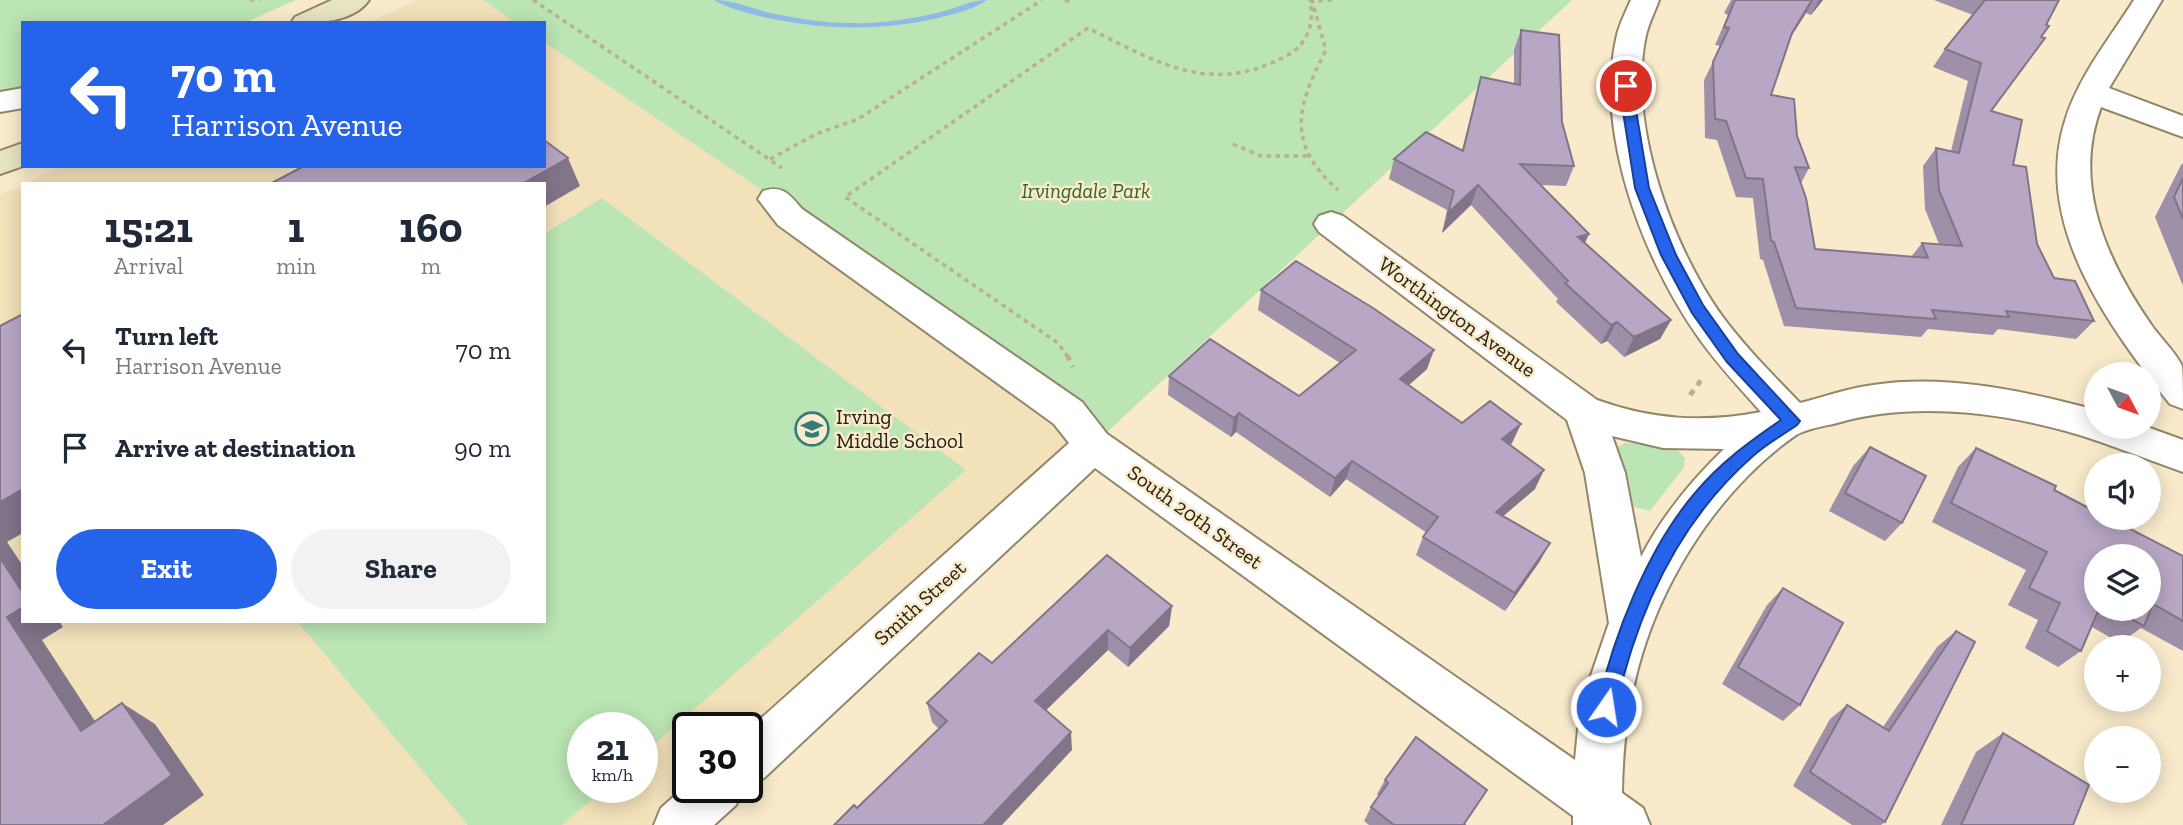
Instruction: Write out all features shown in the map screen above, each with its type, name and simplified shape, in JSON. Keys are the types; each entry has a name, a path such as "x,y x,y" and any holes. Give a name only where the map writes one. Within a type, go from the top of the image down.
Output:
{"main road":[{"path":"309,21 355,0"},
{"path":"0,163 21,154"}],"street":[{"path":"1608,818 1601,730 1617,660 1646,588 1665,552 1700,498 1748,450 1792,421 1732,358 1698,309 1669,255 1642,188 1626,86 1630,46 1645,0"},
{"path":"2148,0 2079,122 2073,162 2076,200 2088,244 2114,299 2148,351 2183,394"},
{"path":"2093,93 2183,127"},
{"path":"0,102 21,98"},
{"name":"South 20th Street","path":"781,185 790,217 1068,413 1093,445 1608,818"},
{"name":"Worthington Avenue","path":"1339,211 1583,411 1617,424 1676,436 1730,434 1792,421 1841,406 1884,398 1923,397 1990,401 2084,422"},
{"path":"1583,411 1605,473 1631,626"},
{"path":"2137,439 2183,456"},
{"name":"Smith Street","path":"763,747 1093,445"},
{"path":"678,825 702,803"}],"path":[{"path":"250,0 260,0"},
{"path":"533,0 770,159 781,185"},
{"path":"770,159 816,134 858,119 1042,0"},
{"path":"1065,0 1073,3"},
{"path":"1311,0 1332,0"},
{"path":"1311,0 1326,50 1306,88 1301,112 1303,141 1308,156 1327,181 1339,211"},
{"path":"1077,376 1063,347 845,197 1088,28 1180,72 1235,75 1274,64 1298,49 1307,38 1311,27 1311,0"},
{"path":"1233,144 1261,156 1308,156"},
{"path":"1687,397 1696,391 1702,379"}],"shaded area":[{"path":"417,0 483,0 513,21 372,21"},
{"name":"Irving Middle School","path":"546,43 775,199 1093,445 763,747 763,712 672,712 672,803 702,803 678,825 0,825 0,195 21,186 21,623 546,623 546,182 29,182 58,168 546,168"}],"green space":[{"path":"0,0 296,0 249,21 21,21 21,98 0,102"},
{"name":"Irvingdale Park","path":"483,0 1572,0 1093,445 775,199 546,43 546,21 513,21"},
{"path":"602,198 966,470 691,712 672,712 672,729 658,741 658,712 567,712 567,803 588,803 562,825 468,825 299,623 546,623 546,233"},
{"path":"1625,443 1674,448 1685,459 1684,467 1650,511 1628,505 1612,450"}],"building":[{"path":"1735,0 1812,0 1792,33 1771,95 1794,99 1797,136 1809,168 1795,167 1806,198 1815,249 1928,258 1922,243 1962,246 1939,190 1936,148 1959,153 1981,63 1945,49 1985,0 2059,0 2046,25 2049,26 2041,37 2045,38 1991,111 2022,120 2013,165 2026,167 2037,244 2054,278 2075,281 2094,321 2006,311 2009,317 1932,310 1936,319 1796,308 1774,242 1771,241 1763,179 1746,178 1726,121 1715,119 1713,62 1729,28 1724,27"},
{"path":"1521,30 1559,35 1562,122 1574,166 1520,164 1589,234 1578,237 1671,320 1634,337 1617,322 1611,325 1565,283 1568,281 1478,185 1448,213 1454,191 1394,159 1426,132 1463,151 1481,77 1520,85"},
{"path":"546,142 568,158 526,182 274,182 300,168 546,168"},
{"path":"2183,178 2183,219 2174,197"},
{"path":"1296,261 1373,308 1434,350 1400,379 1462,423 1490,401 1521,424 1502,439 1544,470 1496,512 1550,543 1515,593 1423,537 1438,517 1352,461 1335,478 1239,413 1234,418 1169,376 1210,339 1299,396 1356,350 1261,290"},
{"path":"21,315 21,490 0,502 0,326"},
{"path":"1870,447 1926,476 1902,523 1845,493"},
{"path":"1976,448 2056,486 2054,490 2084,506 2084,530 2132,530 2160,544 2084,544 2084,621 2094,621 2088,635 2084,635 2081,651 2047,631 2060,603 2029,588 2047,552 1951,503"},
{"path":"2161,545 2183,556 2183,621 2161,609"},
{"path":"1107,555 1172,606 1130,648 1108,630 1035,701 1071,732 985,825 834,825 854,805 857,808 947,721 927,703 979,653 992,663"},
{"path":"0,558 21,590 21,608 7,617 81,731 122,703 172,775 103,825 0,825"},
{"path":"1783,588 1843,623 1800,705 1738,667"},
{"path":"1956,631 1975,642 1885,822 1810,772 1847,705 1889,731"},
{"path":"2003,733 2084,782 2084,798 2073,825 1961,825"},
{"path":"1416,737 1487,790 1465,825 1394,825 1371,807 1388,783 1385,780"}],"waterway":[{"path":"718,0 784,19 851,26 918,20 983,0"}],"place":[{"name":"Irving Middle School","path":"812,429"}],"route":[{"path":"1606,707 1617,660 1646,588 1665,552 1700,498 1748,450 1792,421 1732,358 1698,309 1669,255 1642,188 1626,86"}]}
